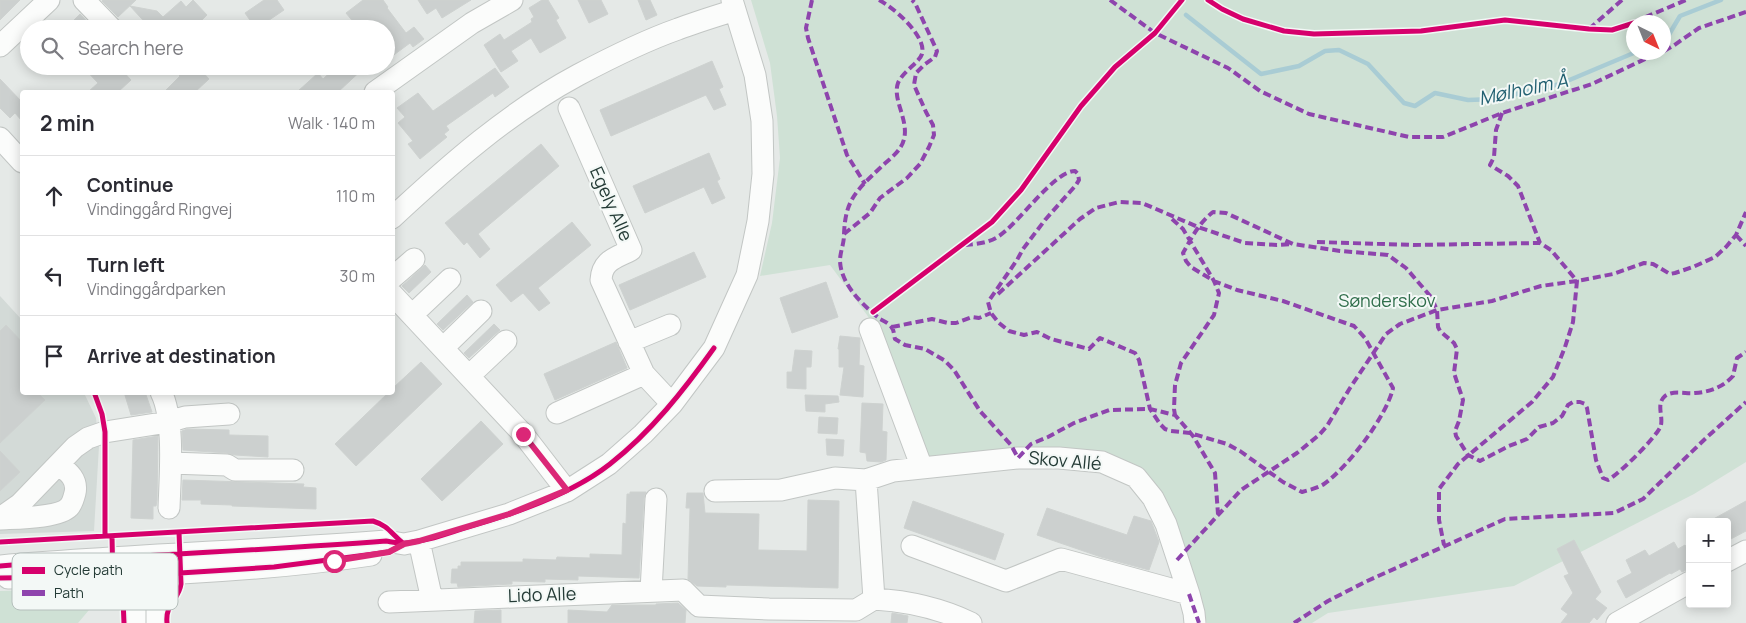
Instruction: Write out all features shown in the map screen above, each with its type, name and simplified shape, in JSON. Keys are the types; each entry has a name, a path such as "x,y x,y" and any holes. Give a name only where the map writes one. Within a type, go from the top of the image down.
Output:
{"street":[{"path":"28,20 49,0"},
{"path":"84,0 103,20"},
{"path":"378,90 472,23 512,0"},
{"path":"178,565 274,567 334,561 389,552 412,542 509,514 567,490 609,464 672,404 714,348 747,275 758,220 763,174 762,121 755,76 734,5 628,50 577,76 540,98 492,131 447,168 395,215"},
{"path":"0,46 20,27"},
{"name":"Egely Alle","path":"569,108 631,250 606,263 601,271 601,280 644,374 672,404"},
{"path":"0,138 20,160"},
{"path":"395,275 414,259"},
{"path":"412,315 450,279"},
{"path":"395,297 523,434 567,490"},
{"path":"443,348 481,311"},
{"path":"629,342 670,324"},
{"path":"870,329 922,468"},
{"path":"469,376 506,341"},
{"path":"557,413 644,374"},
{"path":"162,395 168,422 170,463 169,508"},
{"path":"0,518 20,504 60,465 75,447 88,438 105,432 168,422 185,417 229,414"},
{"name":"Skov Allé","path":"866,480 893,471 1018,458 1059,458 1102,462 1136,477 1153,498 1166,524 1189,594 1195,623"},
{"path":"170,463 226,465 235,470 293,470"},
{"path":"0,518 53,514 68,508 75,496 77,486 70,474 60,465"},
{"path":"716,491 781,490 835,478 866,480 874,599"},
{"path":"651,591 656,499"},
{"path":"412,542 432,600"},
{"path":"912,546 1006,581 1061,559 1189,594"},
{"path":"1731,559 1746,551"},
{"path":"1617,623 1686,584"},
{"name":"Lido Alle","path":"389,602 683,590 699,606 768,616"},
{"path":"768,616 795,616 856,610 874,599 903,601 954,615 971,623"},
{"path":"135,610 135,623"},
{"path":"157,610 157,623"}],"shaded area":[{"path":"0,296 20,318 20,395 85,395 96,418 99,446 94,531 0,534"}],"green space":[{"name":"Sønderskov","path":"751,0 1746,0 1746,462 1694,494 1514,586 1328,613 1312,623 1207,623 1177,528 1162,500 1094,456 929,462 881,338 867,315 830,265 760,276 772,223 780,158 770,63"},
{"path":"0,591 12,591 12,610 89,610 78,623 0,623"}],"building":[{"path":"0,0 20,0 0,20"},
{"path":"103,0 136,0 118,17"},
{"path":"193,0 207,15 202,20 143,20 130,6 157,11 163,17 181,1 186,7"},
{"path":"264,0 277,0 284,10 269,20 250,20 245,13"},
{"path":"363,0 383,0 406,33 414,27 424,39 413,47 410,43 395,54 395,20 352,20 346,13"},
{"path":"418,0 471,0 442,18 436,8 427,14"},
{"path":"542,0 548,0 559,18 556,20 566,38 540,53 531,38 511,51 518,61 501,72 484,45 500,34 504,40 532,22 531,19 534,17 529,8"},
{"path":"578,0 601,0 608,14 589,23"},
{"path":"638,0 650,0 657,15 646,20"},
{"path":"80,14 86,20 74,20"},
{"path":"712,61 723,87 719,89 726,105 714,110 706,95 611,136 600,110"},
{"path":"495,68 509,87 495,97 493,93 446,126 449,130 444,134 447,137 420,159 408,144 413,141 398,123 405,117 397,108 418,93 433,111"},
{"path":"90,75 126,75 131,80 120,90 90,90 98,83"},
{"path":"205,75 209,79 197,90 166,90 180,76"},
{"path":"316,75 320,75 323,79 327,75 356,75 340,90 299,90"},
{"path":"0,79 20,100 20,119 15,113 10,118 0,108"},
{"path":"541,144 559,166 478,234 490,249 480,258 467,242 464,245 445,223"},
{"path":"709,153 720,179 717,181 725,198 712,204 704,187 645,213 633,186"},
{"path":"572,222 591,245 538,288 550,303 539,311 523,293 511,302 496,285"},
{"path":"694,252 706,277 630,310 619,285"},
{"path":"425,265 431,272 409,293 402,286"},
{"path":"826,282 838,317 792,333 780,298"},
{"path":"467,295 473,302 443,330 437,324"},
{"path":"494,324 500,330 469,358 464,353"},
{"path":"6,325 20,340 20,395 40,395 45,400 0,443 0,331"},
{"path":"840,336 860,338 859,365 864,366 863,397 840,395 844,367 839,367 838,349"},
{"path":"616,342 627,368 555,400 544,374"},
{"path":"795,350 812,351 811,367 806,367 806,389 787,388 787,372 792,372"},
{"path":"421,362 442,384 356,466 335,444 386,395 395,395 395,386"},
{"path":"125,395 146,395 152,412 131,415"},
{"path":"805,395 838,396 839,402 825,404 825,412 806,411"},
{"path":"862,403 883,404 882,431 887,432 886,460 881,462 867,461 866,453 860,452"},
{"path":"819,417 838,418 837,434 818,433"},
{"path":"481,421 503,444 442,501 421,479"},
{"path":"187,429 229,430 229,435 268,436 268,457 183,450 182,431"},
{"path":"158,436 157,500 156,506 153,506 153,519 131,518 133,440"},
{"path":"826,439 844,440 843,456 827,455"},
{"path":"0,451 20,472 0,491"},
{"path":"183,480 304,484 303,487 316,488 316,509 201,504 201,500 182,500"},
{"path":"630,492 646,492 644,498 639,578 578,576 578,580 545,579 545,582 512,581 512,584 458,587 457,583 451,583 452,569 458,569 458,566 461,566 461,562 523,562 523,559 590,558 590,554 622,555 623,523 626,524 627,494 630,494"},
{"path":"687,493 703,493 705,513 759,514 758,550 807,551 808,500 839,501 838,588 697,586 688,579 690,508 686,508"},
{"path":"913,501 1004,534 995,560 904,528"},
{"path":"1746,501 1746,531 1731,539 1731,518 1715,518"},
{"path":"1047,508 1127,535 1134,516 1151,521 1159,542 1149,570 1101,557 1037,535"},
{"path":"1574,540 1601,592 1595,599 1607,608 1597,620 1594,617 1589,623 1561,623 1568,614 1561,609 1573,593 1564,576 1569,574 1557,549"},
{"path":"1674,542 1678,549 1685,545 1686,570 1682,572 1680,569 1670,573 1626,598 1617,581 1632,573 1626,560 1645,550 1649,556"},
{"path":"678,603 686,610 685,623 568,623 568,610 607,612 612,605"},
{"path":"501,610 501,623 474,623 475,611"},
{"path":"892,613 908,616 907,623 891,623"}],"waterway":[{"name":"Mølholm Å","path":"1671,31 1680,16 1721,0"},
{"name":"Mølholm Å","path":"1186,15 1261,74 1299,66 1325,51 1339,50 1368,64 1404,103 1415,106 1435,93 1468,100 1495,99 1560,84 1626,56"}],"marked path":[{"path":"812,0 806,28 808,38 847,155 865,184"},
{"path":"879,0 908,23 919,39 922,54 898,83 897,96 905,132 902,144 894,155 858,190 847,213 840,261 844,278 854,294 891,327 895,339 905,345 925,349 944,360 954,370 980,411 1011,445 1018,458 1031,444 1074,423 1109,410 1150,409 1175,415 1193,436 1215,473 1218,514"},
{"path":"844,234 870,213 880,198 907,178 920,164 934,135 933,125 914,85 916,73 935,57 937,51 912,0"},
{"path":"1110,0 1155,33 1228,68 1260,91 1309,114 1409,137 1443,137 1502,113 1592,84 1643,60"},
{"path":"1589,29 1622,0"},
{"path":"1651,15 1686,0"},
{"path":"1671,47 1699,28 1746,12"},
{"path":"1502,113 1496,130 1494,157 1490,165 1508,176 1518,186 1540,243"},
{"path":"965,245 987,242 999,236 1057,179 1075,171 1078,174 1079,180 1076,185 1045,220 1023,249 988,302 991,313 1009,331 1024,335 1037,332 1051,339 1089,349 1100,338 1135,353 1139,360 1150,409 1165,429 1190,433 1227,444 1240,451 1283,482 1302,492 1324,484 1344,466 1375,426 1383,413 1393,388 1365,338 1354,326 1283,301 1237,290 1214,281 1191,267 1183,253 1200,226 1213,212 1226,213 1293,244 1340,251 1388,255 1406,268 1431,297 1437,310 1438,327 1454,343 1457,349 1454,373 1463,400 1455,431 1456,436 1468,455 1480,461 1527,439 1539,427 1553,423 1562,416 1568,405 1573,402 1580,402 1585,404 1587,408 1596,460 1603,478 1608,480 1638,454 1659,430 1661,425 1661,402 1665,396 1676,393 1701,392 1721,386 1733,376 1737,358 1746,352"},
{"path":"998,294 1080,219 1096,208 1119,202 1142,203 1198,227 1245,243 1292,244"},
{"path":"1177,560 1241,490 1297,453 1319,435 1327,426 1386,334 1400,324 1437,310 1492,301 1541,286 1613,274 1644,263 1653,264 1670,274 1675,273 1715,257 1736,235 1746,212"},
{"path":"1172,219 1183,229 1214,281 1219,293 1214,315 1181,363 1175,385 1175,415"},
{"path":"1736,235 1746,246"},
{"path":"1317,242 1413,245 1540,243 1551,250 1577,281 1573,322 1553,377 1532,402 1458,464 1439,489 1439,520 1444,545"},
{"path":"892,327 932,319 956,323 972,317 979,318 991,313"},
{"path":"1294,623 1328,601 1365,582 1505,519 1614,513 1643,499 1746,402"},
{"path":"1189,594 1199,623"}],"cycle path":[{"path":"873,312 992,222 1021,190 1081,106 1115,67 1155,33 1182,0"},
{"path":"1208,0 1243,19 1284,31 1314,34 1421,31 1505,20 1589,29 1612,30 1626,26"},
{"path":"178,554 386,541 396,543 421,541 504,516 542,502 595,475 625,452 679,395 714,348"},
{"path":"95,395 102,414 105,432 105,536"},
{"path":"0,542 373,521 386,528 404,544"},
{"path":"178,594 181,584 179,532"},
{"path":"112,536 112,553"},
{"path":"178,573 274,567 389,552 404,544"},
{"path":"0,566 12,565"},
{"path":"0,578 12,578"},
{"path":"123,610 124,623"},
{"path":"167,623 168,610"}],"route":[{"path":"334,561 389,552 404,544 477,525 509,514 567,490 523,434"}]}
